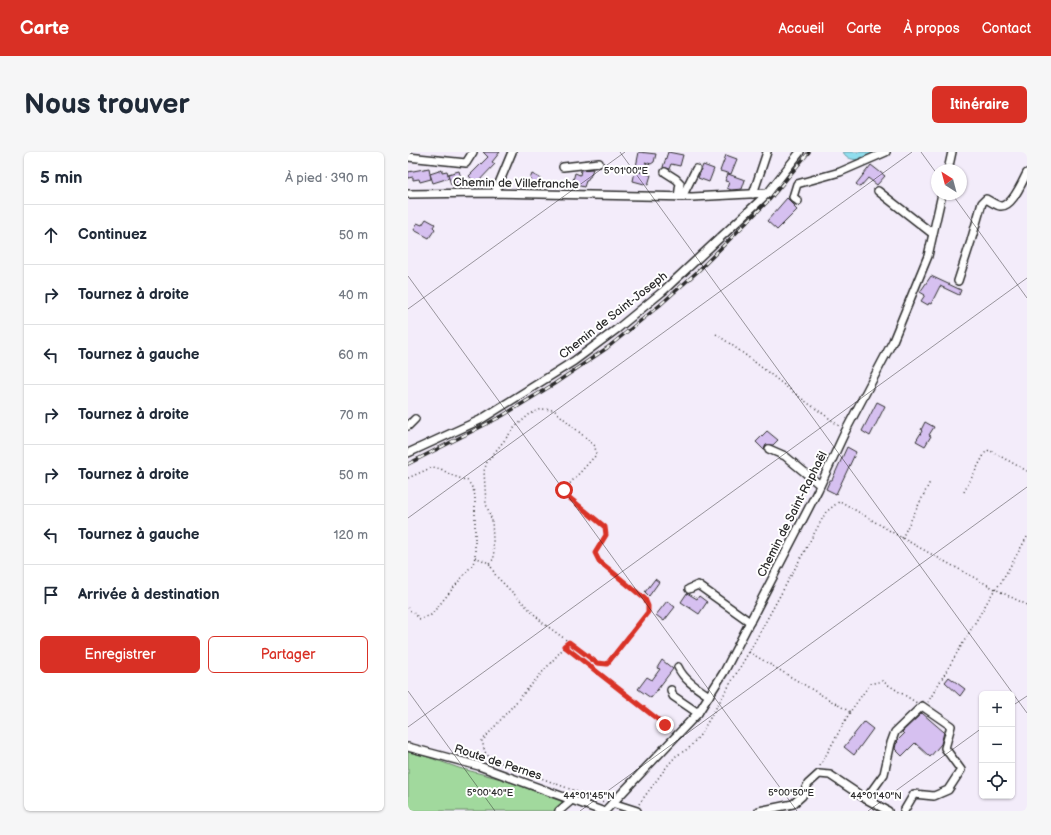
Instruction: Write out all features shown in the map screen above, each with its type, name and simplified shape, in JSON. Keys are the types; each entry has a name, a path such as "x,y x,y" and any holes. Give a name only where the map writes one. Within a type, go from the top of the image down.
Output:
{"street":[{"path":"408,157 466,163 473,152"},
{"path":"495,193 512,152"},
{"path":"753,194 767,152"},
{"name":"Chemin de Saint-Joseph","path":"408,453 480,420 574,361 617,328 662,292 768,193 800,152"},
{"path":"798,201 793,197 797,184 840,172 886,152"},
{"path":"949,164 952,152"},
{"path":"563,168 599,163"},
{"path":"680,197 696,169"},
{"path":"665,172 680,183 680,197"},
{"path":"958,281 982,203 986,199 1001,206 1008,205 1013,199 1027,173"},
{"path":"878,191 933,234"},
{"name":"Chemin de Villefranche","path":"408,194 495,193 680,197 768,193"},
{"name":"Chemin de Saint-Raphaël","path":"604,811 698,713 724,672 820,485 845,432 893,341 928,256 941,200"},
{"path":"408,426 415,419"},
{"path":"769,449 785,456 820,485"},
{"path":"689,589 698,584 750,622"},
{"path":"678,667 682,674 694,686 709,696"},
{"path":"671,690 673,696 698,713"},
{"path":"866,799 884,774 895,732 922,706 950,726 945,748 961,770 948,790 934,796 914,794 904,811"},
{"name":"Route de Pernes","path":"408,747 479,766 604,811"},
{"path":"758,811 793,804 802,796 808,784 819,774 830,776 888,811"},
{"path":"559,811 573,799"},
{"path":"612,804 636,811"}],"path":[{"path":"716,334 744,353 799,397 828,417 845,432"},
{"path":"475,557 489,563 496,576 543,623 597,663 607,664 648,612 648,606 645,599 599,561 595,553 606,535 605,527 566,495 564,490 596,455 595,446 554,410 542,409 530,414 515,427 487,462 484,471 486,504 492,520 494,548 494,559 489,563"},
{"path":"964,492 985,453 989,450 1027,471"},
{"path":"408,478 433,468 441,469 451,476 468,481 473,489 474,496 475,557 473,564 431,615 420,618 408,608"},
{"path":"902,538 930,482"},
{"path":"636,811 668,765 676,756 689,748 700,735 749,652 826,512 840,501 902,538 1027,605"},
{"path":"819,774 820,764 850,712 870,684 882,681 922,706 929,700 1027,537"},
{"path":"569,642 482,741 485,752 491,759 600,801 612,804"},
{"path":"564,646 665,725"},
{"path":"749,652 850,712"}],"green space":[{"path":"408,752 425,756 459,768 505,780 563,802 553,811 408,811"}],"water":[{"path":"843,152 880,152 865,158 850,159"}],"building":[{"path":"483,152 500,152 492,162 495,164 476,184 469,176 488,157"},
{"path":"639,152 656,154 654,162 651,164 645,162 648,166 639,172 651,175 648,185 633,181"},
{"path":"668,152 683,155 680,166 671,164 669,169 663,167"},
{"path":"726,155 737,159 731,174 720,171"},
{"path":"703,165 714,169 709,182 698,178"},
{"path":"871,165 885,176 877,185 868,178 860,187 856,184"},
{"path":"429,168 431,179 420,182 419,179 413,180 413,177 408,178 408,172"},
{"path":"593,169 584,187 572,184 575,173 580,175 581,170"},
{"path":"442,170 442,172 447,171 449,178 433,183 430,174"},
{"path":"459,171 462,181 451,185 448,174"},
{"path":"532,174 540,178 536,187 528,184"},
{"path":"728,174 745,180 742,189 731,190 727,188 729,182 725,181"},
{"path":"787,198 797,210 777,230 767,221"},
{"path":"426,219 435,224 433,227 435,229 429,238 414,230 417,223 422,225"},
{"path":"931,276 961,290 959,295 940,286 931,304 929,303 928,305 921,301 925,295 920,292"},
{"path":"877,402 885,406 870,436 862,431"},
{"path":"925,422 934,427 925,446 916,441"},
{"path":"767,431 778,440 773,445 766,445 764,450 756,442"},
{"path":"847,447 856,452 836,494 826,489 830,480 832,480"},
{"path":"655,579 659,582 649,596 645,592"},
{"path":"687,593 697,599 699,596 707,602 699,614 681,602"},
{"path":"667,601 675,607 664,621 656,615"},
{"path":"662,660 673,669 651,698 638,689 647,677 652,680 660,669 657,668"},
{"path":"949,677 965,689 960,696 945,682"},
{"path":"922,713 944,732 941,744 930,757 915,743 902,756 895,749 898,742 897,741 904,734 902,732"},
{"path":"864,722 873,729 854,755 844,747"}],"railway":[{"path":"408,464 502,416 554,384 607,348 660,305 697,272 770,199 809,152"}],"route":[{"path":"564,490 566,495 605,527 606,535 595,553 599,561 645,599 648,606 648,612 607,664 597,663 569,642 564,646 665,725"}]}
